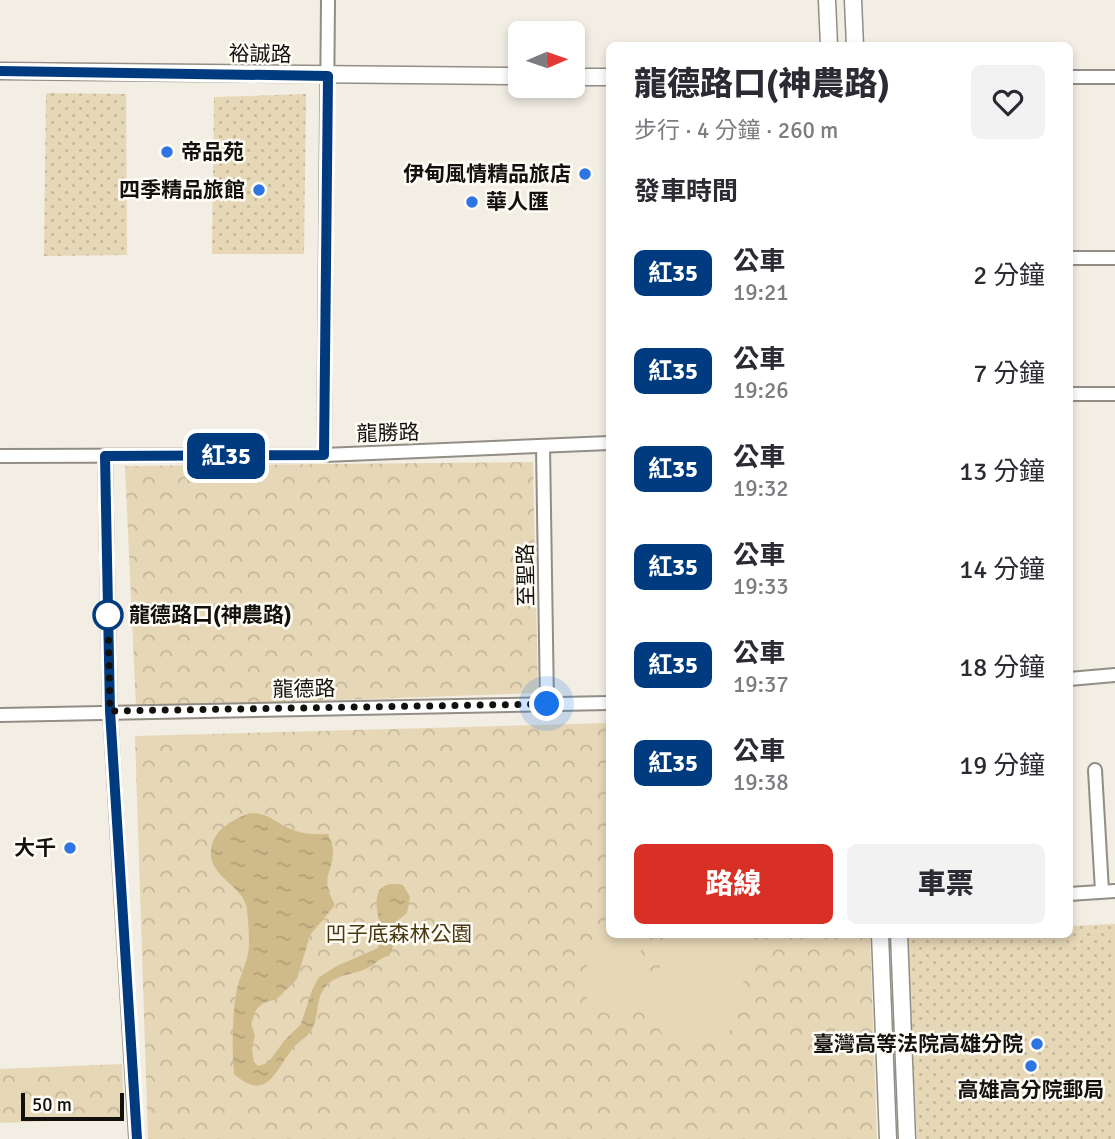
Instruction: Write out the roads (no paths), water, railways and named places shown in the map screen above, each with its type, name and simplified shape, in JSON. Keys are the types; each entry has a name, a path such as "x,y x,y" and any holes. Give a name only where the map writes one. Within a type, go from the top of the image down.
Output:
{"street":[{"path":"324,455 328,0"},
{"path":"827,0 828,42"},
{"path":"853,0 855,42"},
{"name":"裕誠路","path":"0,71 508,76"},
{"path":"585,77 606,77"},
{"path":"1073,77 1115,77"},
{"path":"1073,258 1115,258"},
{"path":"1073,394 1115,394"},
{"name":"龍勝路","path":"0,456 324,455 606,443"},
{"name":"至聖路","path":"543,446 547,704"},
{"path":"105,456 110,711 136,1139"},
{"path":"1073,679 1115,676"},
{"name":"龍德路","path":"0,715 606,703"},
{"path":"1073,894 1108,891 1096,770"},
{"path":"880,938 888,1139"},
{"path":"899,938 907,1139"}],"water":[{"path":"250,813 267,816 298,832 328,834 333,850 327,881 335,905 310,935 297,979 277,999 263,1003 256,1010 251,1024 255,1035 252,1049 254,1062 258,1066 268,1063 301,1024 319,977 378,948 380,928 377,902 380,889 393,884 403,885 410,897 407,913 391,926 393,946 389,956 366,969 337,978 323,989 316,1020 310,1032 293,1048 275,1074 262,1085 245,1082 234,1074 233,1023 236,994 249,946 247,909 240,894 215,868 211,852 215,838 224,827"}],"place":[{"name":"帝品苑","path":"167,152"},
{"name":"伊甸風情精品旅店","path":"585,174"},
{"name":"四季精品旅館","path":"259,190"},
{"name":"華人匯","path":"472,202"},
{"name":"龍德路口(神農路)","path":"108,615"},
{"name":"大千","path":"70,848"},
{"name":"臺灣高等法院高雄分院","path":"1037,1044"},
{"name":"高雄高分院郵局","path":"1031,1066"}],"park label":[{"name":"凹子底森林公園","path":"399,934"}]}
